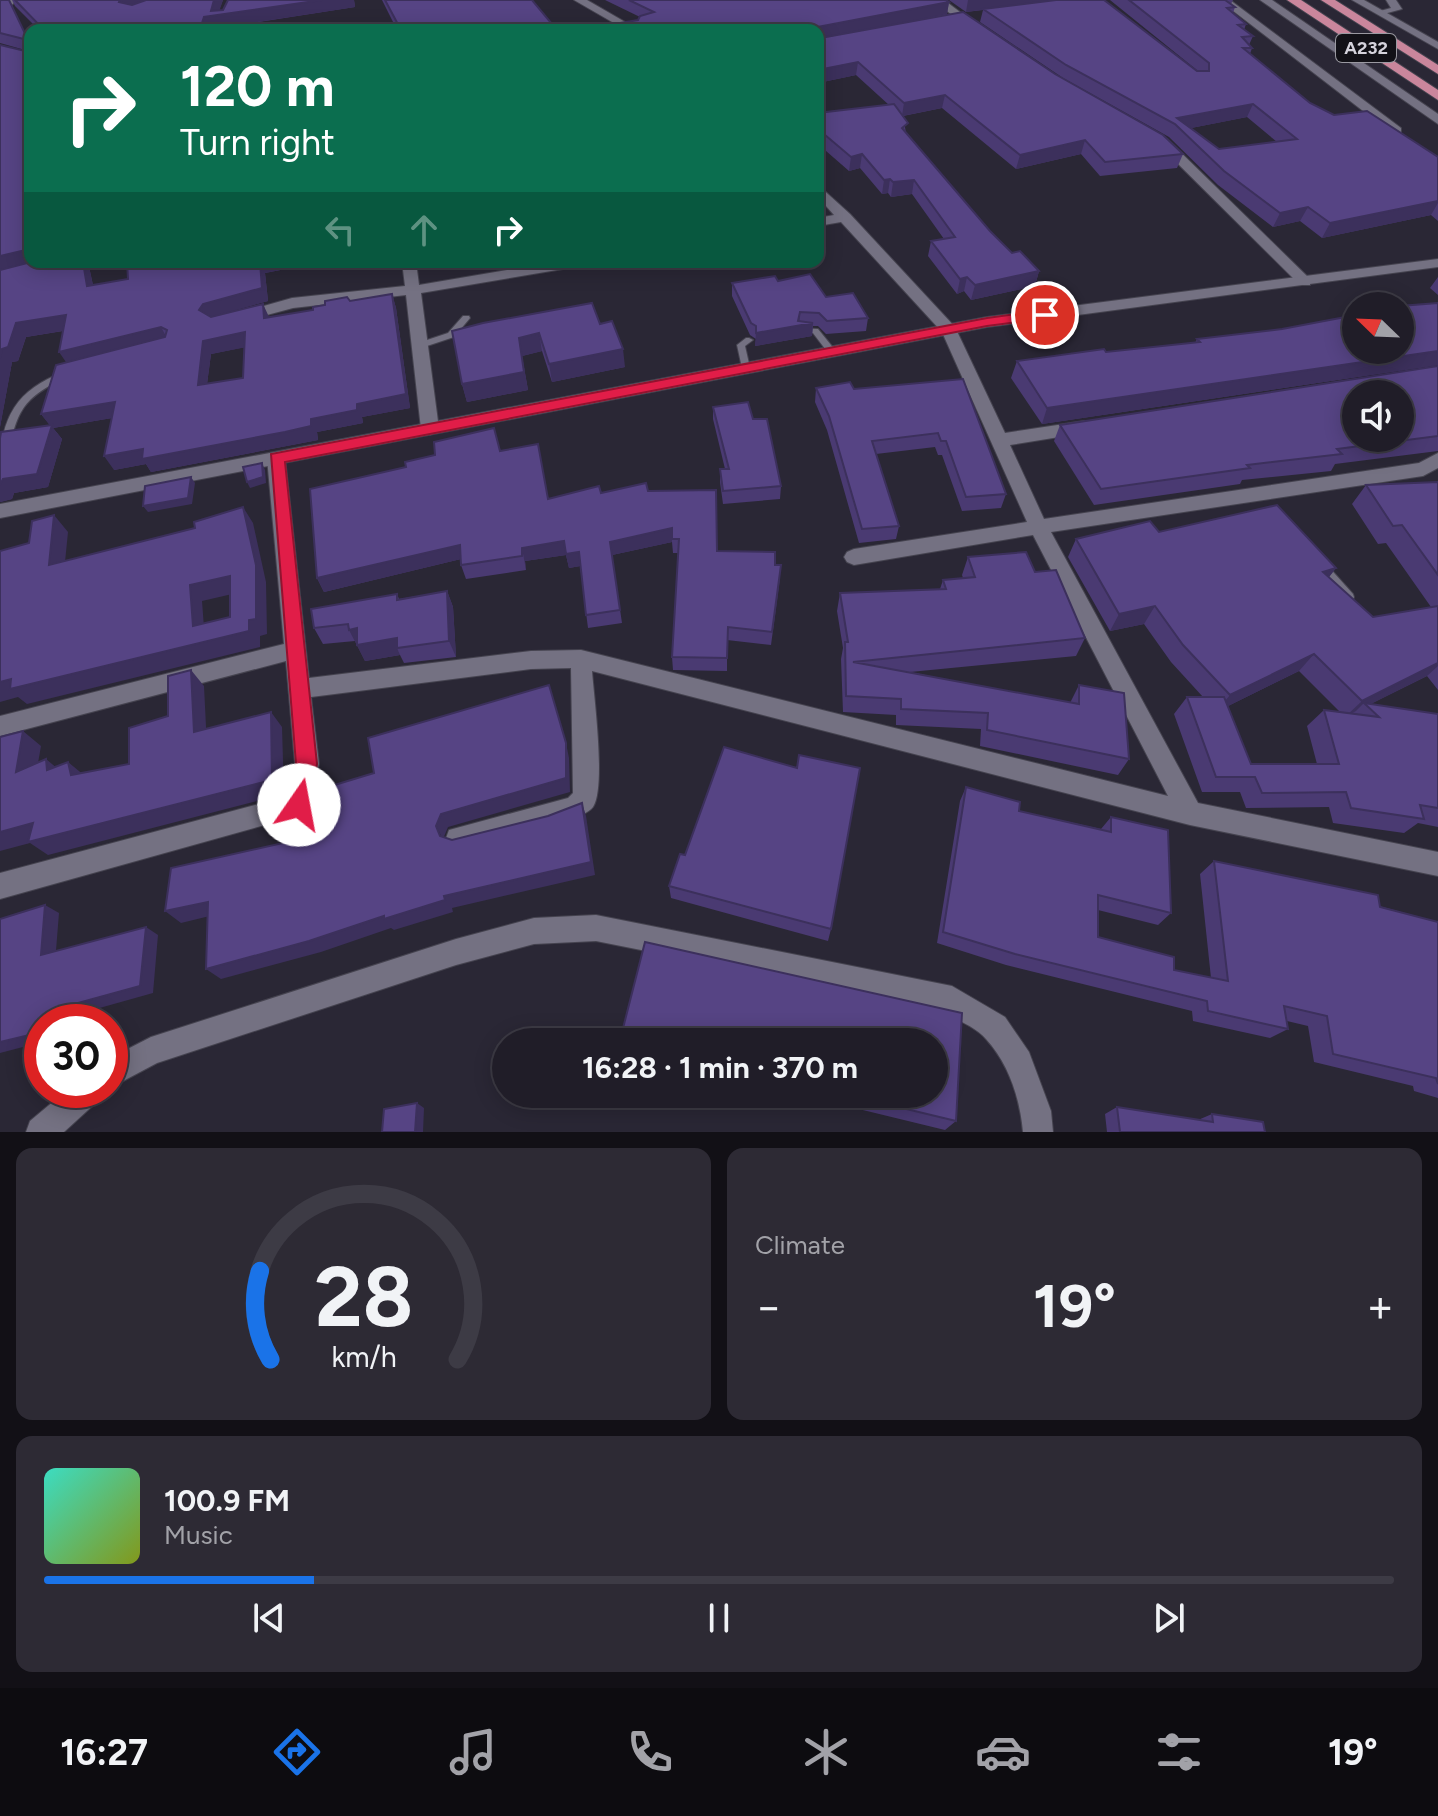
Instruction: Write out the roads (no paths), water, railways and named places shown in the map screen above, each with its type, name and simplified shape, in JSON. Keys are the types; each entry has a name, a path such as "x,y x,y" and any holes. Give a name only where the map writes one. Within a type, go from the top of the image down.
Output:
{"highway":[{"name":"A232","path":"1293,0 1438,96"},
{"name":"A232","path":"1327,0 1438,70"}],"street":[{"path":"0,13 12,0"},
{"path":"579,0 623,24"},
{"path":"937,0 985,34"},
{"path":"1224,0 1397,131"},
{"path":"1265,0 1438,120"},
{"path":"1357,0 1438,46"},
{"path":"1384,13 1397,9 1391,0"},
{"path":"947,21 976,16"},
{"path":"1152,135 1164,143 1305,282"},
{"path":"824,195 949,330 1039,528 1190,813"},
{"path":"824,221 845,217"},
{"path":"0,511 949,330 1438,263"},
{"path":"410,268 430,429"},
{"path":"232,319 292,303 414,290 545,268"},
{"path":"1001,440 1110,423"},
{"path":"0,886 299,805 307,764 276,458"},
{"path":"854,557 1433,470"},
{"path":"0,726 295,650"},
{"path":"299,689 531,660 581,659 1190,813 1438,864"},
{"path":"458,838 575,808 584,799 587,785 581,659"},
{"path":"128,1064 151,1051 456,952 534,931 596,928 942,996 995,1027 1019,1062 1036,1111 1038,1132"},
{"path":"41,1132 68,1108"}],"lane":[{"path":"421,345 451,335 466,318"},
{"path":"802,330 815,331 832,352"},
{"path":"746,368 741,345 749,340"},
{"path":"0,464 17,408 25,395 35,387 75,371"},
{"path":"1314,557 1355,604"}]}
